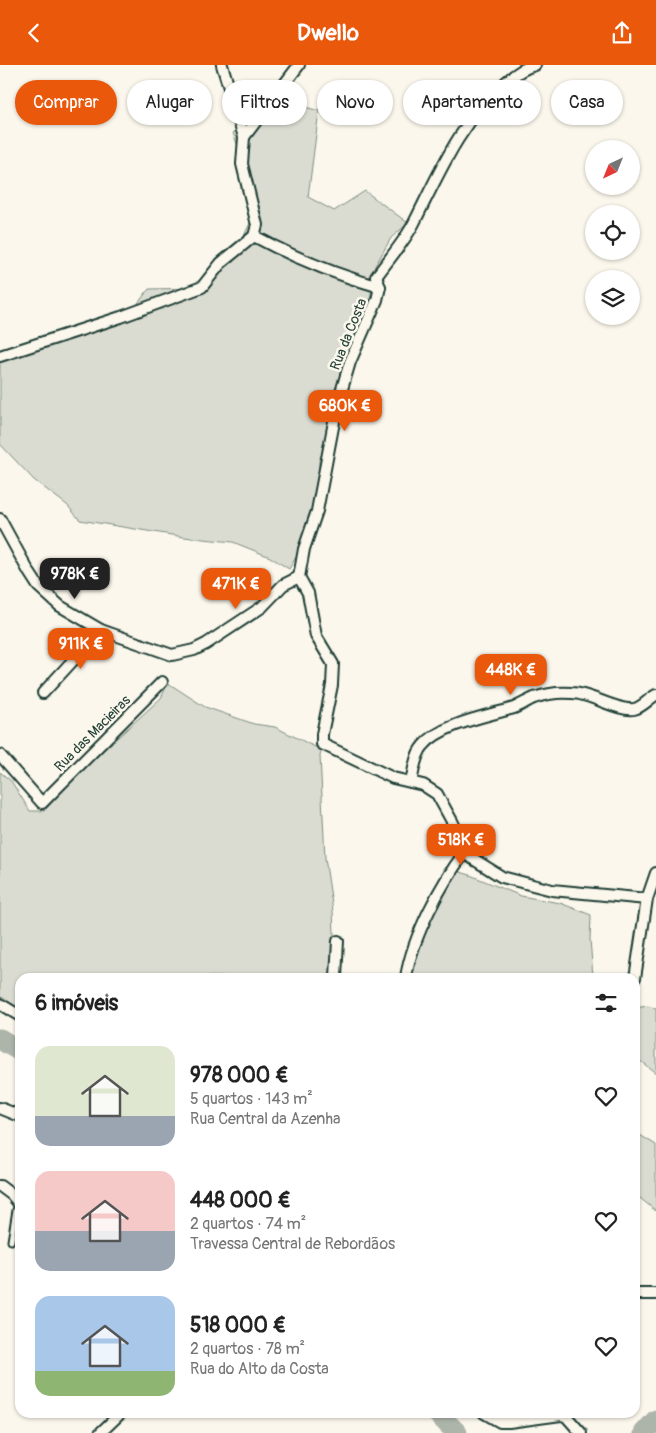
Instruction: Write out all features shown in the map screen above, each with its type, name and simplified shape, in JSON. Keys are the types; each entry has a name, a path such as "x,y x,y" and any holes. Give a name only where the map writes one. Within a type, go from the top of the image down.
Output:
{"street":[{"path":"0,356 121,317 202,287 221,263 254,236 257,225 242,164 244,137 222,65"},
{"path":"244,137 299,65"},
{"name":"Rua da Costa","path":"299,577 304,549 317,511 337,406 350,362 377,300 380,287 376,277 415,222 435,178 476,112 493,93 515,74 535,65"},
{"path":"254,236 287,254 342,276 380,287"},
{"path":"0,519 38,586 60,606 100,630 172,655 194,650 206,644 262,607 283,585 299,577 308,593 316,636 333,664 332,685 322,734 322,744 393,778 424,785 436,794 453,823 467,855 502,877 552,890 647,899"},
{"path":"43,693 100,630"},
{"name":"Rua das Macieiras","path":"0,755 42,803 162,682"},
{"path":"411,781 417,757 423,745 440,733 473,719 512,708 546,695 580,694 632,710 640,707 656,695"},
{"path":"407,973 409,959 417,937 452,870 465,852"},
{"path":"636,973 647,899 656,873"},
{"path":"336,973 338,941"},
{"path":"0,1004 15,1013"},
{"path":"0,1108 15,1114"},
{"path":"0,1186 15,1199"},
{"path":"640,1294 656,1294"},
{"path":"100,1433 116,1418"},
{"path":"493,1418 500,1422 509,1422 539,1418"},
{"path":"568,1418 581,1433"}],"lane":[{"path":"11,1241 15,1216"}],"shaded area":[{"path":"307,108 317,110 317,125 308,197 334,211 365,191 408,223 391,238 375,266 370,300 356,351 336,417 319,461 318,500 299,552 289,569 270,557 233,542 184,537 80,520 67,505 34,480 0,444 0,353 8,348 135,307 149,289 202,288 240,244 252,219 243,160 233,133 241,125 307,125"},
{"path":"168,683 205,707 254,724 275,727 322,749 320,756 325,858 333,911 336,973 15,973 15,1009 0,1000 0,772 11,781 30,811 44,811 82,770 161,698"},
{"path":"444,867 470,875 521,896 560,903 591,915 590,939 593,973 409,973 444,874"},
{"path":"648,1006 656,1009 656,1073 640,1061 640,1007"},
{"path":"640,1135 656,1145 656,1211 640,1198"}],"waterway":[{"path":"0,1039 15,1048"},
{"path":"442,1418 457,1433"},
{"path":"644,1433 656,1420"}]}
